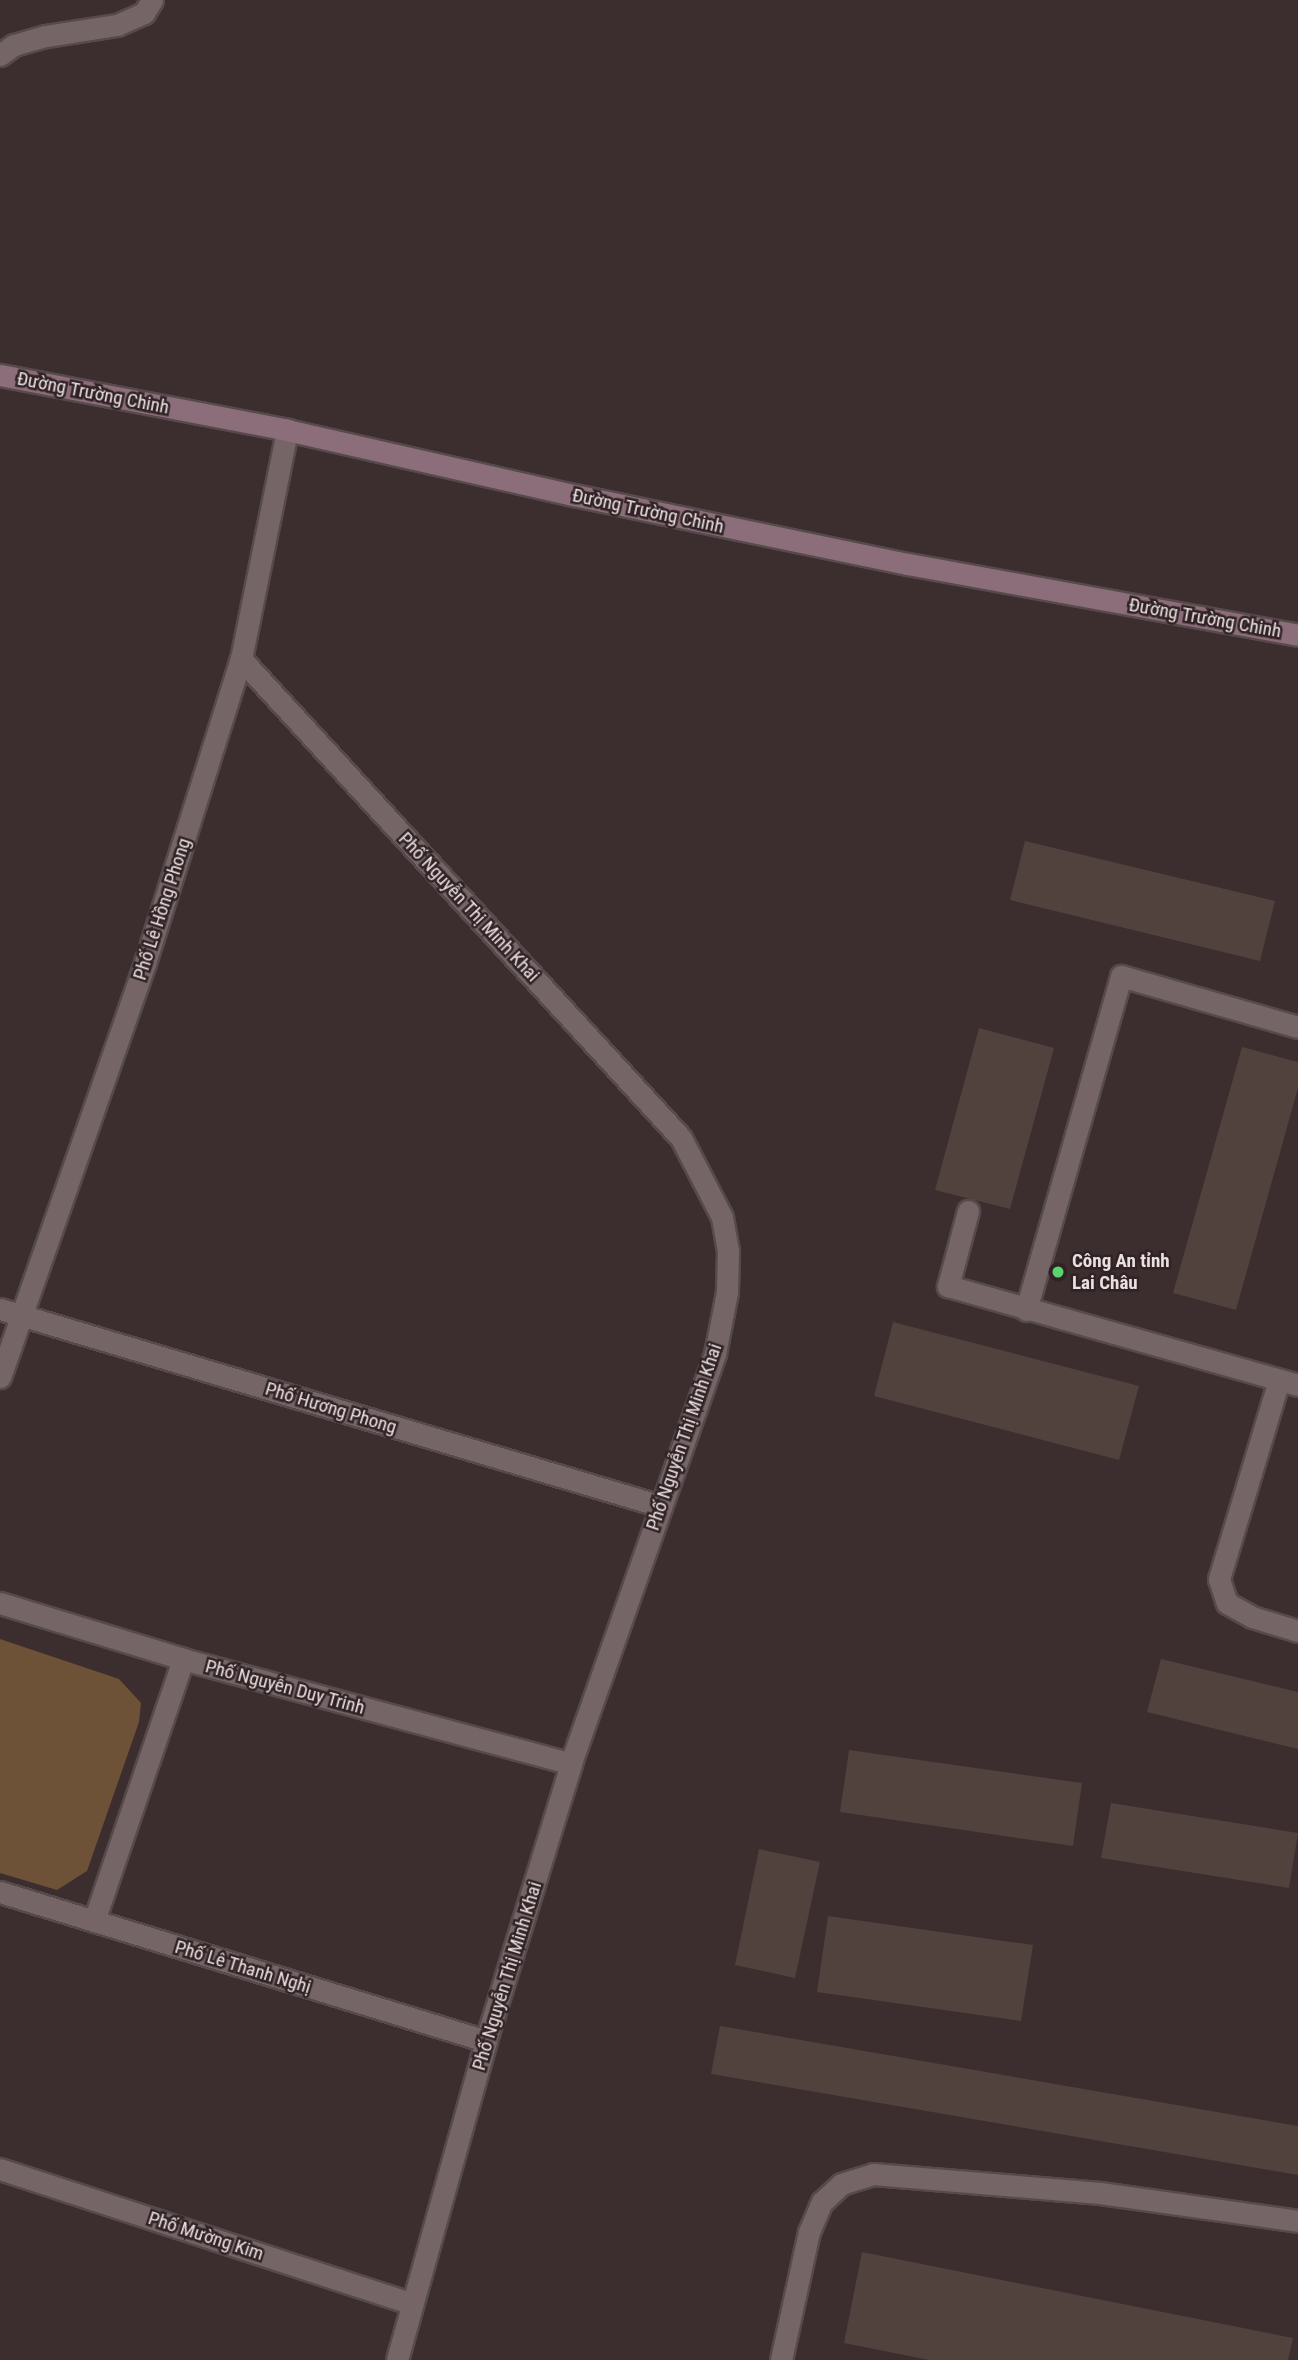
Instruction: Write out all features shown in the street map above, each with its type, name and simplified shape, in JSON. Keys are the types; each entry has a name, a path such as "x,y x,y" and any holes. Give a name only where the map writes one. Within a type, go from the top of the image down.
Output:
{"main road":[{"name":"Đường Trường Chinh","path":"0,375 287,430 574,495 894,561 1298,635"}],"street":[{"path":"0,55 14,45 46,36 117,26 144,13 152,0"},
{"name":"Phố Lê Hồng Phong","path":"0,1377 145,963 241,659 287,430"},
{"name":"Phố Nguyễn Thị Minh Khai","path":"241,659 629,1078 681,1138 707,1181 722,1217 727,1292 715,1354 571,1764 486,2041 397,2360"},
{"path":"1026,1310 1121,976 1298,1027"},
{"path":"968,1212 948,1286 1289,1383 1219,1579 1227,1602 1252,1617 1298,1631"},
{"name":"Phố Hương Phong","path":"0,1309 661,1506"},
{"name":"Phố Nguyễn Duy Trinh","path":"0,1603 183,1659 571,1764"},
{"path":"94,1921 183,1659"},
{"name":"Phố Lê Thanh Nghị","path":"0,1892 486,2041"},
{"name":"Phố Mường Kim","path":"0,2169 411,2303"},
{"path":"781,2360 809,2232 822,2202 841,2184 873,2174 1100,2193 1298,2221"}],"shaded area":[{"path":"0,1639 119,1679 141,1703 139,1722 87,1871 57,1890 0,1873"}],"building":[{"path":"1025,841 1275,901 1260,961 1010,900"},
{"path":"979,1028 1054,1048 1010,1209 935,1190"},
{"path":"1242,1047 1298,1062 1298,1088 1236,1310 1173,1293"},
{"path":"893,1322 1139,1386 1119,1460 874,1396"},
{"path":"1161,1659 1298,1692 1298,1749 1147,1712"},
{"path":"849,1750 1082,1783 1073,1846 840,1812"},
{"path":"1111,1803 1298,1833 1289,1888 1101,1858"},
{"path":"759,1849 820,1862 795,1978 735,1965"},
{"path":"828,1916 1033,1945 1021,2021 817,1992"},
{"path":"720,2026 1298,2126 1298,2175 711,2074"},
{"path":"862,2252 1293,2338 1288,2360 929,2360 844,2343"}],"place":[{"name":"Công An tỉnh Lai Châu","path":"1058,1272"}]}
